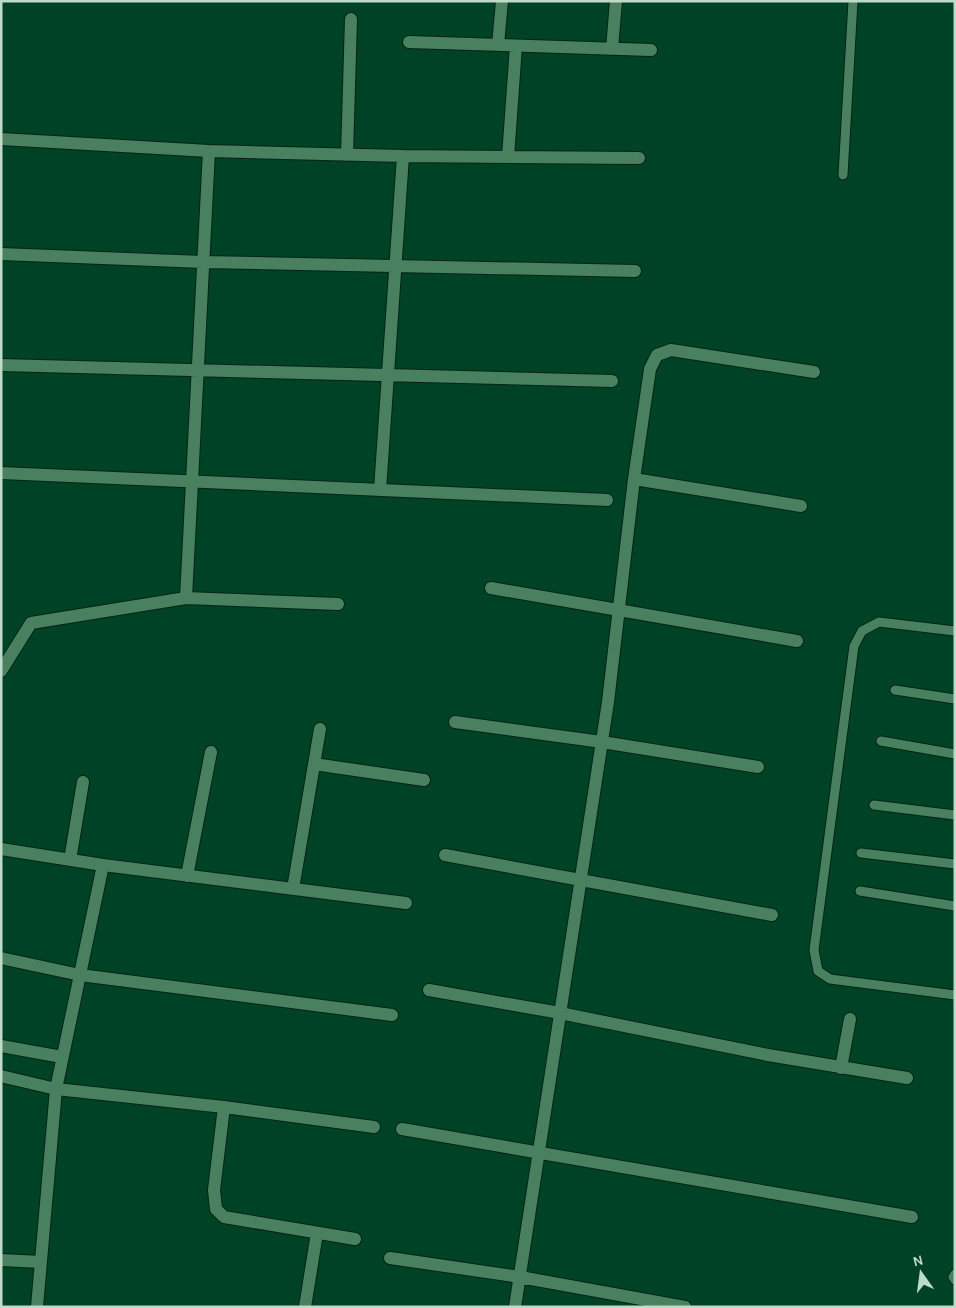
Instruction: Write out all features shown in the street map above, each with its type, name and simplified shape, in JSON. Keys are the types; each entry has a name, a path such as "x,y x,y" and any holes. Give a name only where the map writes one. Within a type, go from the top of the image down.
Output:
{"street":[{"path":"498,45 502,1"},
{"path":"612,49 616,1"},
{"path":"347,154 351,19"},
{"path":"409,42 651,50"},
{"path":"508,157 516,46"},
{"path":"1,139 209,151 403,156 639,158"},
{"path":"186,598 209,151"},
{"path":"380,490 403,156"},
{"path":"1,254 204,262 635,271"},
{"path":"515,1307 602,742 634,479 650,369 657,355 671,350 814,372"},
{"path":"1,365 612,381"},
{"path":"1,474 607,500"},
{"path":"634,479 801,506"},
{"path":"491,588 797,641"},
{"path":"1,671 31,623 186,598 338,604"},
{"path":"455,722 602,742 758,767"},
{"path":"293,889 320,729"},
{"path":"187,876 211,752"},
{"path":"314,764 424,780"},
{"path":"70,860 83,782"},
{"path":"1,849 103,865 406,903"},
{"path":"444,855 772,915"},
{"path":"37,1307 56,1089 103,865"},
{"path":"1,958 80,975 392,1015"},
{"path":"429,990 560,1012 768,1055 907,1078"},
{"path":"841,1068 850,1019"},
{"path":"1,1046 62,1057"},
{"path":"1,1076 56,1089 224,1107 374,1126"},
{"path":"224,1107 214,1190 216,1208 224,1217 355,1240"},
{"path":"402,1129 912,1217"},
{"path":"305,1307 317,1233"},
{"path":"390,1258 520,1277 685,1307"},
{"path":"1,1260 41,1262"}],"lane":[{"path":"843,175 854,1"},
{"path":"955,631 879,622 862,631 854,646 814,950 818,972 830,980 955,995"},
{"path":"895,690 955,699"},
{"path":"882,741 955,754"},
{"path":"874,805 955,816"},
{"path":"861,852 955,864"},
{"path":"860,891 955,906"},
{"path":"955,1274 953,1277 955,1280"}]}
